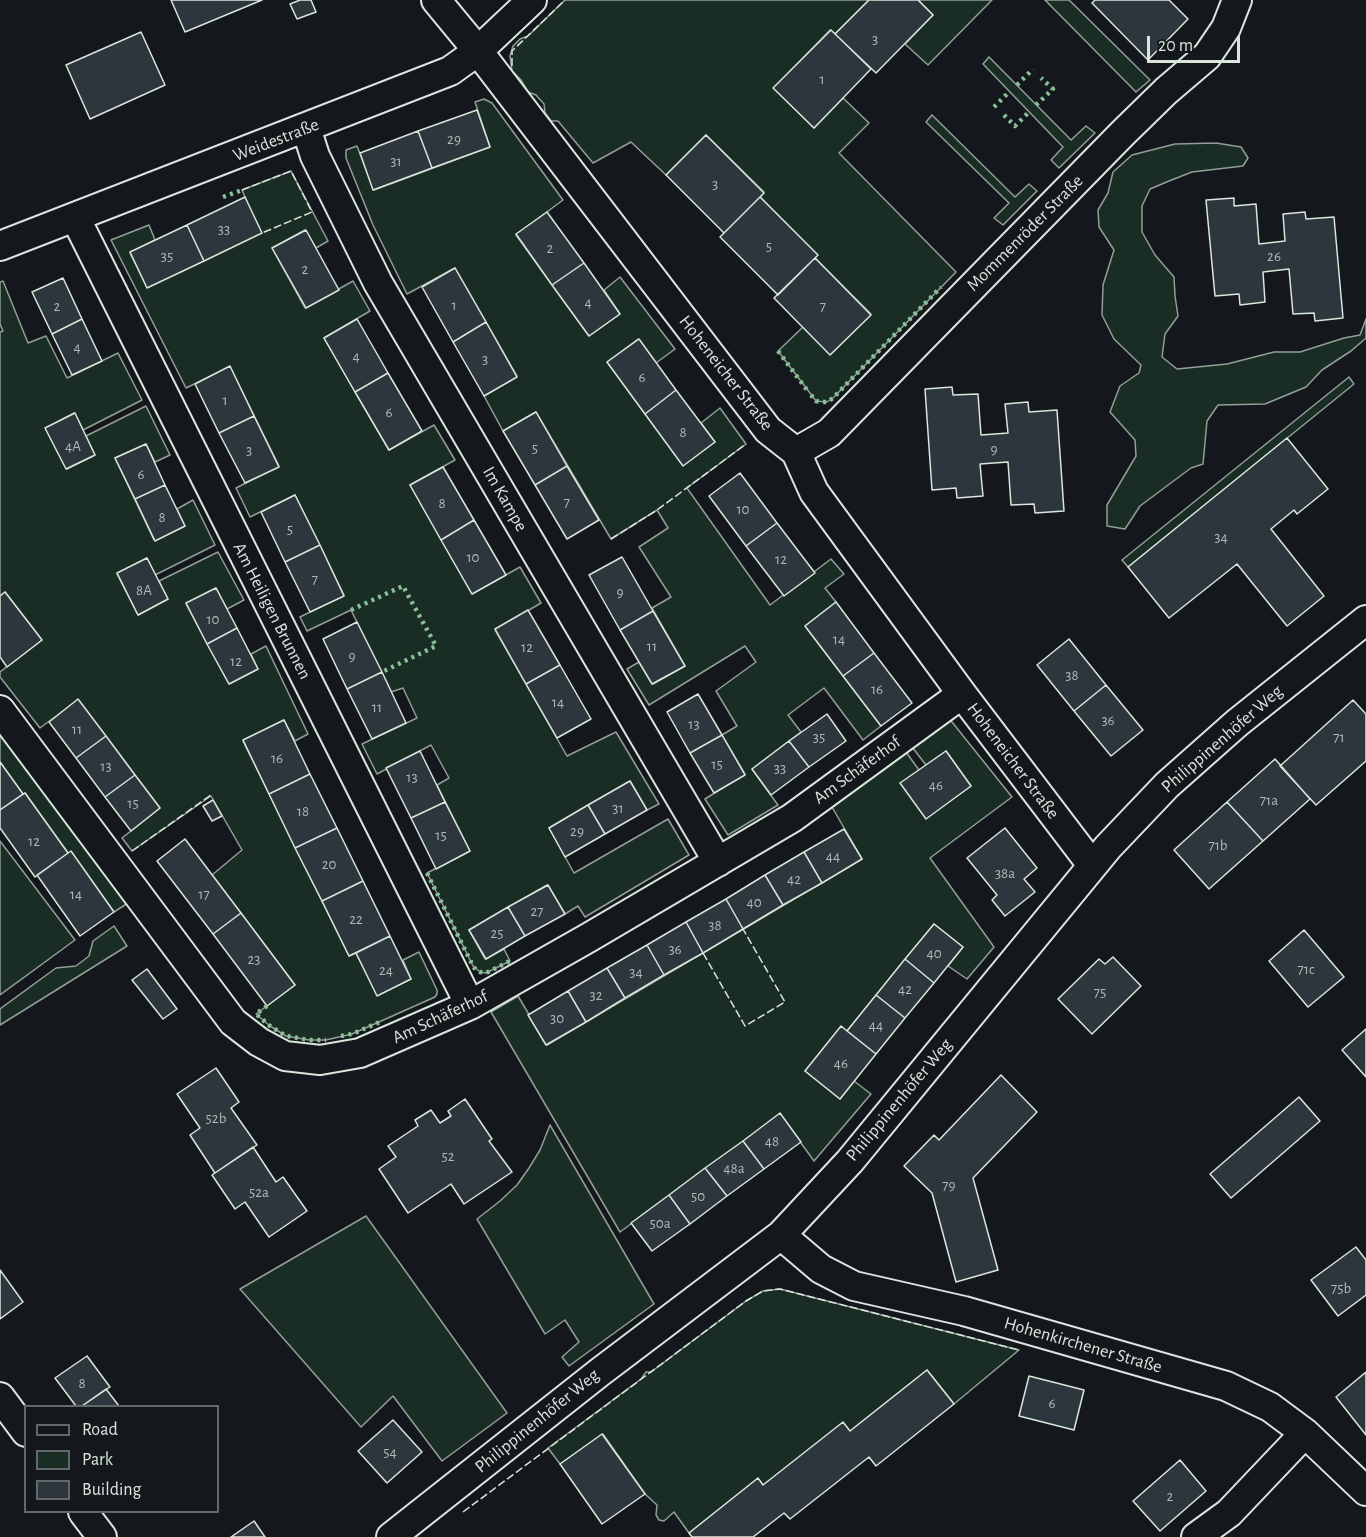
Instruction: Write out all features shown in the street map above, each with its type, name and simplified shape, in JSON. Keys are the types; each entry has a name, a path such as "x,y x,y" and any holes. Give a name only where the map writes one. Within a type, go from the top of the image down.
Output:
{"street":[{"name":"Hoheneicher Straße","path":"436,0 478,51 768,430 796,452 814,492 962,694 1092,865"},
{"name":"Weidestraße","path":"0,246 450,71 478,51 532,0"},
{"name":"Mommenröder Straße","path":"796,452 829,433 1122,134 1166,91 1207,56 1226,28 1238,0"},
{"name":"Im Kampe","path":"306,128 315,156 378,284 718,862"},
{"name":"Am Heiligen Brunnen","path":"75,217 470,1005"},
{"name":"Philippinenhöfer Weg","path":"391,1537 600,1372 781,1235 850,1161 1092,865 1167,784 1238,723 1366,621"},
{"name":"Am Schäferhof","path":"0,710 233,1022 259,1042 285,1056 320,1060 360,1053 470,1005 792,818 962,694"},
{"name":"Hohenkirchener Straße","path":"781,1235 821,1269 854,1286 964,1311 1226,1386 1270,1407 1305,1433 1366,1491"},
{"path":"0,1397 24,1429"},
{"path":"1196,1537 1229,1513 1305,1433"},
{"path":"84,1513 102,1537"}],"green space":[{"path":"565,0 869,0 835,34 830,30 774,88 814,128 843,98 869,123 839,153 956,272 827,402 816,401 778,351 803,327 831,354 871,314 815,258 817,255 760,197 764,192 706,135 666,175 631,142 593,163 558,121 551,121 545,113 544,104 536,95 528,92 512,71 510,56 513,46 520,39 528,36"},
{"path":"918,0 992,0 928,65 905,44 933,15"},
{"path":"1045,0 1069,0 1150,80 1136,92"},
{"path":"989,57 1071,140 1086,126 1095,133 1059,168 1051,160 1063,147 983,64"},
{"path":"484,99 492,103 563,200 516,235 589,336 620,314 604,290 620,277 675,349 656,363 638,339 607,362 683,465 715,442 701,423 720,408 746,444 687,488 770,605 831,559 844,574 825,588 836,602 805,626 881,726 863,740 824,688 788,715 801,732 752,769 778,805 728,835 705,799 745,774 722,735 737,726 716,691 756,662 745,646 649,705 627,669 639,662 653,684 685,666 652,608 671,597 639,547 668,528 657,510 611,539 536,412 503,431 484,396 517,376 455,268 407,294 373,225 346,158 346,150 357,146 374,190 490,147 475,102"},
{"path":"932,115 1015,197 1029,184 1037,191 1003,225 994,218 1009,203 926,122"},
{"path":"1216,143 1241,147 1248,158 1243,166 1192,172 1169,181 1150,189 1142,206 1142,232 1155,255 1174,277 1178,316 1165,334 1162,357 1177,369 1227,364 1274,352 1300,352 1360,335 1366,319 1366,338 1322,370 1306,387 1265,404 1218,405 1207,421 1203,464 1191,468 1140,506 1125,529 1107,526 1107,505 1136,456 1135,440 1110,412 1120,386 1139,373 1141,365 1114,339 1102,315 1103,285 1114,250 1099,227 1098,210 1108,193 1113,172 1132,155 1175,144"},
{"path":"291,171 328,241 316,248 305,230 272,248 305,308 353,281 370,311 324,338 389,450 434,425 455,460 410,485 472,594 520,567 541,603 495,630 567,756 616,732 659,804 647,810 630,781 549,828 574,873 668,819 689,855 585,917 578,906 565,914 547,885 469,930 485,959 504,949 510,961 486,973 480,972 473,966 427,873 470,851 437,785 449,778 431,745 377,774 362,744 417,718 403,688 391,692 351,610 307,631 300,617 344,595 295,495 250,517 236,488 279,466 230,367 186,388 111,240 149,225 155,240 130,253 147,287 245,197 242,190"},
{"path":"3,281 28,343 46,336 67,378 118,353 142,400 83,430 74,413 46,428 67,469 95,455 86,436 146,406 170,455 155,462 146,444 115,458 154,540 185,526 177,509 193,500 215,545 155,575 147,558 117,574 138,615 168,599 159,581 218,552 244,600 227,609 216,588 186,604 229,684 258,669 251,654 266,646 308,734 295,741 284,720 243,741 349,956 356,953 377,995 411,979 403,960 419,952 437,990 435,997 352,1034 326,1040 286,1036 270,1026 256,1014 295,985 212,875 242,850 211,796 132,851 122,838 160,808 78,700 40,728 0,677 0,672 42,640 5,592 0,596 0,332 3,331 0,324 0,282"},
{"path":"1349,377 1354,384 1128,567 1122,560"},
{"path":"950,721 1012,797 930,858 994,947 967,979 948,966 963,947 934,924 847,1031 841,1027 805,1071 840,1099 854,1081 871,1094 814,1161 780,1114 620,1232 491,1012 518,996 547,1045 862,859 832,807 906,752 919,770 926,818 971,786 946,751 926,765 912,747"},
{"path":"0,731 128,903 114,912 71,852 68,853 25,793 23,794 0,762"},
{"path":"0,841 75,940 0,995"},
{"path":"114,926 127,946 0,1025 0,1009 56,968 76,966 89,956 93,941"},
{"path":"550,1125 654,1304 569,1366 562,1357 579,1342 565,1320 545,1334 477,1219 517,1185 540,1150"},
{"path":"366,1216 507,1413 442,1461 393,1396 361,1427 240,1289"},
{"path":"780,1289 1019,1350 954,1404 927,1370 850,1431 763,1485 757,1479 689,1533 674,1512 664,1521 659,1520 656,1515 657,1505 645,1494 603,1434 560,1464 548,1448 641,1379 646,1372 651,1372 746,1301 763,1291"}],"building":[{"path":"171,0 262,0 185,32"},
{"path":"300,0 311,0 316,12 297,19 290,4"},
{"path":"869,0 918,0 933,15 876,73 835,34"},
{"path":"1095,0 1169,0 1188,19 1148,60 1092,3"},
{"path":"831,30 871,69 814,128 773,88"},
{"path":"141,32 165,85 90,119 66,65"},
{"path":"477,110 490,147 432,168 418,131"},
{"path":"418,131 432,168 373,190 360,153"},
{"path":"706,135 764,193 724,233 666,175"},
{"path":"245,197 262,233 204,261 187,225"},
{"path":"760,197 818,255 778,295 720,237"},
{"path":"1234,198 1234,206 1256,204 1259,244 1285,241 1283,214 1305,212 1306,219 1334,217 1343,318 1315,321 1314,313 1293,314 1289,269 1263,272 1265,302 1240,305 1239,294 1215,296 1206,200"},
{"path":"547,212 584,263 552,285 516,234"},
{"path":"187,225 204,261 147,288 130,252"},
{"path":"306,230 339,290 306,308 272,248"},
{"path":"815,258 871,315 830,355 774,298"},
{"path":"584,263 620,314 589,336 552,285"},
{"path":"455,268 486,322 453,342 422,287"},
{"path":"63,278 82,319 52,334 32,292"},
{"path":"82,319 102,361 72,375 52,334"},
{"path":"357,319 388,373 355,392 324,338"},
{"path":"486,322 517,377 484,396 453,342"},
{"path":"639,339 676,390 645,414 607,362"},
{"path":"230,366 254,416 219,433 195,384"},
{"path":"388,373 422,431 389,450 355,392"},
{"path":"952,387 953,395 978,394 981,435 1008,433 1005,404 1028,402 1029,412 1057,410 1064,511 1035,513 1034,504 1011,505 1008,462 980,464 983,496 957,498 956,488 932,490 925,389"},
{"path":"676,390 715,442 683,466 645,414"},
{"path":"536,412 567,466 535,485 503,431"},
{"path":"75,413 95,455 66,469 45,428"},
{"path":"254,416 279,467 245,483 219,433"},
{"path":"1287,438 1328,489 1297,514 1294,510 1271,529 1324,596 1287,626 1237,564 1169,618 1128,567"},
{"path":"146,444 165,485 135,499 115,458"},
{"path":"567,466 599,520 567,539 535,485"},
{"path":"443,467 474,520 441,540 410,485"},
{"path":"740,473 777,523 746,546 709,496"},
{"path":"165,485 185,526 155,541 135,499"},
{"path":"295,495 320,545 285,562 261,512"},
{"path":"474,520 506,575 472,594 441,540"},
{"path":"777,523 815,573 784,596 746,546"},
{"path":"320,545 344,596 310,612 285,562"},
{"path":"622,557 653,611 620,630 589,575"},
{"path":"147,558 168,599 138,615 117,573"},
{"path":"216,588 237,628 207,644 186,603"},
{"path":"5,592 42,640 7,667 0,657 0,596"},
{"path":"836,602 874,653 843,676 805,626"},
{"path":"528,610 560,665 526,684 495,629"},
{"path":"653,611 685,666 652,684 620,630"},
{"path":"357,622 382,672 347,689 323,639"},
{"path":"237,628 258,669 229,684 207,644"},
{"path":"1069,639 1106,685 1074,711 1037,665"},
{"path":"874,653 912,703 881,726 843,676"},
{"path":"560,665 591,719 557,738 526,684"},
{"path":"382,672 406,723 372,739 347,689"},
{"path":"1106,685 1143,730 1111,756 1074,711"},
{"path":"698,694 722,735 690,753 667,712"},
{"path":"78,699 106,736 76,758 49,722"},
{"path":"1353,700 1366,714 1366,761 1316,805 1280,766"},
{"path":"827,714 846,741 809,767 789,741"},
{"path":"284,720 310,774 269,794 243,740"},
{"path":"722,735 745,775 714,793 690,753"},
{"path":"106,736 135,775 105,797 76,758"},
{"path":"789,741 809,767 771,795 752,769"},
{"path":"420,751 445,802 411,818 386,768"},
{"path":"946,751 971,786 926,819 900,783"},
{"path":"1275,759 1310,799 1263,841 1227,802"},
{"path":"0,762 23,794 0,810"},
{"path":"310,774 337,828 295,848 269,794"},
{"path":"135,775 160,808 131,831 105,797"},
{"path":"630,781 647,810 605,834 588,805"},
{"path":"25,793 68,853 35,877 0,828 0,810"},
{"path":"213,800 222,816 212,821 203,806"},
{"path":"445,802 470,851 436,869 411,818"},
{"path":"1227,802 1263,841 1209,889 1174,850"},
{"path":"588,805 605,834 565,857 549,828"},
{"path":"337,828 363,881 322,901 295,848"},
{"path":"1005,828 1037,868 1024,879 1035,892 1005,916 992,900 997,895 967,858"},
{"path":"844,829 862,859 822,883 804,852"},
{"path":"185,839 241,913 213,934 157,861"},
{"path":"71,851 114,912 80,936 37,875"},
{"path":"804,852 822,883 783,905 765,875"},
{"path":"765,875 783,905 743,929 726,899"},
{"path":"363,881 390,936 349,956 322,901"},
{"path":"548,885 565,914 525,936 508,907"},
{"path":"726,899 743,929 703,953 686,922"},
{"path":"508,907 525,936 486,959 469,930"},
{"path":"241,913 295,985 267,1006 213,934"},
{"path":"686,922 703,953 664,975 647,945"},
{"path":"934,924 963,947 934,983 905,959"},
{"path":"1304,930 1344,977 1308,1007 1269,961"},
{"path":"390,936 411,979 377,996 356,953"},
{"path":"647,945 664,975 625,998 607,968"},
{"path":"1113,957 1141,986 1092,1034 1058,999 1099,959 1105,964"},
{"path":"905,959 934,983 905,1018 876,995"},
{"path":"607,968 625,998 586,1022 568,991"},
{"path":"147,969 177,1009 163,1019 132,980"},
{"path":"568,991 586,1022 546,1045 528,1015"},
{"path":"876,995 905,1018 876,1054 847,1031"},
{"path":"841,1026 876,1054 840,1099 805,1071"},
{"path":"1366,1029 1366,1077 1342,1050"},
{"path":"216,1068 239,1102 231,1108 257,1145 215,1173 190,1135 200,1128 177,1094"},
{"path":"1001,1075 1037,1112 973,1178 998,1270 956,1282 932,1193 904,1166 934,1135 939,1140"},
{"path":"1299,1097 1320,1121 1231,1198 1210,1174"},
{"path":"465,1099 492,1139 489,1141 512,1172 464,1204 451,1184 408,1213 379,1169 396,1157 388,1146 418,1126 415,1120 431,1110 440,1123 451,1116 448,1111"},
{"path":"780,1113 801,1142 764,1169 743,1141"},
{"path":"743,1141 764,1169 727,1196 705,1168"},
{"path":"253,1147 276,1182 283,1177 307,1211 269,1237 245,1202 235,1209 212,1175"},
{"path":"705,1168 727,1196 690,1224 669,1195"},
{"path":"669,1195 690,1224 652,1251 631,1223"},
{"path":"1356,1247 1366,1260 1366,1295 1338,1316 1311,1280"},
{"path":"0,1270 23,1302 0,1319"},
{"path":"87,1356 110,1387 83,1405 75,1405 55,1378"},
{"path":"927,1370 954,1404 876,1466 869,1457 790,1519 784,1513 753,1537 692,1537 689,1533 758,1478 763,1485 843,1422 850,1431"},
{"path":"1366,1372 1366,1435 1336,1397"},
{"path":"1029,1376 1084,1390 1074,1430 1019,1416"},
{"path":"106,1389 118,1405 83,1405"},
{"path":"393,1420 422,1452 387,1483 358,1451"},
{"path":"602,1434 645,1494 602,1524 560,1464"},
{"path":"1180,1460 1206,1491 1160,1531 1133,1501"},
{"path":"254,1521 265,1537 231,1537"}],"hedge":[{"path":"1017,85 1033,69"},
{"path":"1036,105 1053,89 1041,78"},
{"path":"994,107 1009,92"},
{"path":"1004,115 1015,126 1029,112"},
{"path":"223,197 242,190"},
{"path":"811,395 816,401 821,402 827,402 833,398 941,287"},
{"path":"778,351 807,390"},
{"path":"351,610 403,586 436,646 382,672"},
{"path":"427,873 476,970 486,973 510,961"},
{"path":"267,1006 256,1014 286,1036 326,1040"},
{"path":"341,1036 352,1034 380,1022"}],"fence":[{"path":"512,66 512,51 565,0"},
{"path":"242,190 291,171 312,212 262,233"},
{"path":"611,539 657,510 746,444"},
{"path":"132,851 211,795"},
{"path":"703,953 745,1026 785,1002 743,929"},
{"path":"463,1512 746,1301 763,1291 780,1289 1019,1350"}]}
